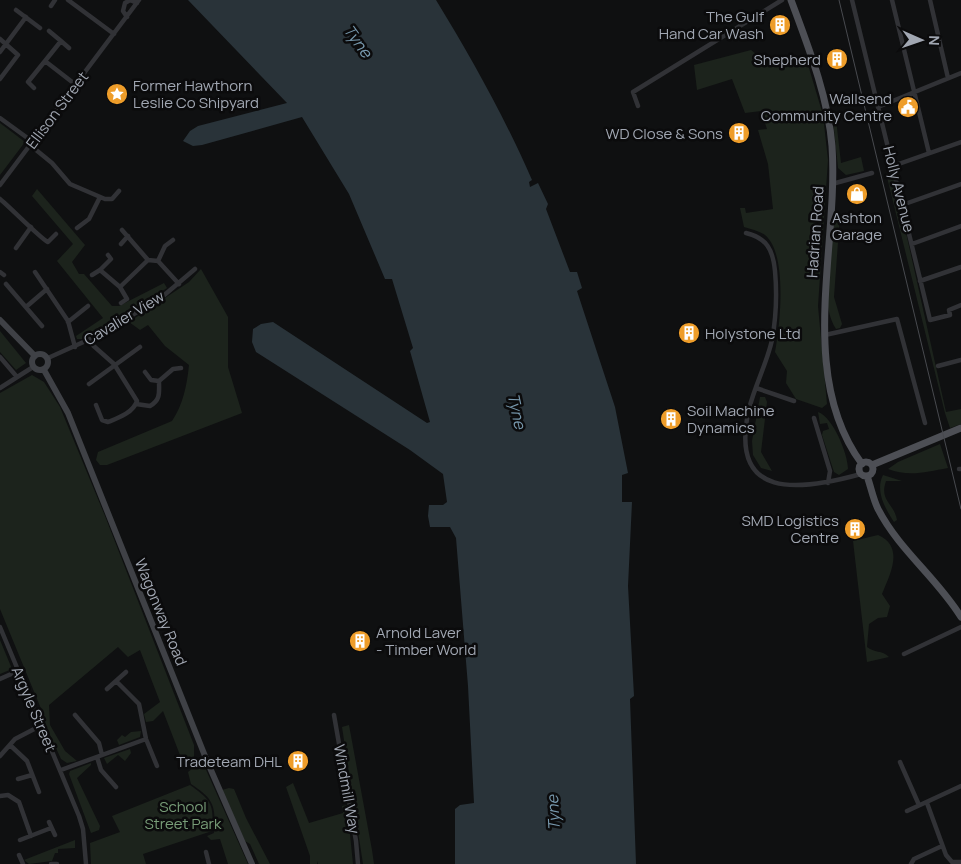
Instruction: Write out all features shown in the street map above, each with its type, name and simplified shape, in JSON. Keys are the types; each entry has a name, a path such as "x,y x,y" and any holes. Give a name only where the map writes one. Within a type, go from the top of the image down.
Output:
{"main road":[{"name":"Hadrian Road","path":"791,0 828,117 832,149 832,184 824,291 825,335 834,409 847,444 862,464"},
{"path":"0,320 35,356"},
{"path":"42,354 48,358 49,364 44,370 38,370 33,367 32,362 35,356 42,354"},
{"name":"Wagonway Road","path":"44,370 68,414 213,777 252,864"},
{"path":"961,428 872,464 868,462 862,464 859,470 864,475 884,519 961,617"},
{"path":"864,475 873,471 872,464"}],"street":[{"path":"51,6 55,0"},
{"path":"68,0 114,34"},
{"path":"638,106 633,92 782,0"},
{"name":"Holly Avenue","path":"852,0 930,320 950,315 949,310 961,305"},
{"path":"892,0 929,153"},
{"path":"930,0 948,78"},
{"path":"127,17 123,11 124,1 138,1"},
{"name":"Ellison Street","path":"0,185 138,1"},
{"path":"16,10 40,28"},
{"path":"0,52 26,17"},
{"path":"49,31 69,48"},
{"path":"0,39 18,55 0,79"},
{"path":"34,88 28,82 61,41"},
{"path":"45,61 76,84"},
{"path":"878,106 961,73"},
{"path":"0,118 52,162 70,184 100,197 112,199 119,191"},
{"path":"893,166 961,142"},
{"path":"832,184 872,173"},
{"path":"902,205 961,184"},
{"path":"77,228 89,219 100,197"},
{"path":"0,199 46,242 56,234"},
{"path":"912,244 961,226"},
{"path":"16,248 31,227"},
{"path":"122,230 148,260"},
{"path":"746,233 755,235 769,246 774,257 776,280 772,339 756,388 746,428 749,460 760,475 770,481 789,486 828,483 864,475"},
{"path":"121,244 128,236"},
{"path":"158,260 165,246 173,240"},
{"path":"92,275 111,259 108,256"},
{"path":"120,287 148,260 158,260 179,284"},
{"path":"920,281 961,267"},
{"name":"Cavalier View","path":"48,358 88,341 162,297 196,269"},
{"path":"100,270 120,287 126,299 121,303"},
{"path":"35,272 68,322 75,347"},
{"path":"6,284 42,326"},
{"path":"26,306 47,289"},
{"path":"68,322 88,306"},
{"path":"825,335 897,319 925,422"},
{"path":"88,341 114,365 134,395 136,404"},
{"path":"89,384 140,346"},
{"path":"0,357 17,377"},
{"path":"938,366 961,360"},
{"path":"0,388 33,367"},
{"path":"136,404 150,406 157,402 159,397 159,381 170,371 181,368"},
{"path":"145,372 151,380 159,381"},
{"path":"756,388 794,401"},
{"path":"96,404 102,420 108,422 123,416 136,404"},
{"path":"814,418 830,471 828,483"},
{"path":"817,429 823,428"},
{"name":"Argyle Street","path":"0,627 40,726 69,791 83,830 86,864"},
{"path":"904,654 961,627"},
{"path":"0,679 18,671"},
{"path":"107,689 126,672"},
{"path":"116,681 139,704 146,739 157,766"},
{"path":"75,715 99,743 101,770 116,787"},
{"name":"Windmill Way","path":"334,715 356,841 358,864"},
{"path":"0,756 15,739 40,726"},
{"path":"61,770 146,739"},
{"path":"10,745 24,757 39,792"},
{"path":"900,762 919,805"},
{"path":"18,780 32,775"},
{"path":"908,811 961,786"},
{"path":"0,796 8,795 19,802 31,836"},
{"path":"927,803 942,846 952,862 961,862"},
{"path":"49,822 55,835"},
{"path":"20,840 51,828"},
{"path":"911,864 914,859 942,846"},
{"path":"206,852 208,864"},
{"path":"18,855 23,864"},
{"path":"51,864 57,864"}],"green space":[{"path":"751,50 772,67 803,56 806,58 823,115 828,160 818,306 827,404 822,408 796,399 786,383 787,371 775,352 780,309 780,274 777,258 772,244 765,235 744,227 740,208 745,208 746,213 773,209 768,164 758,130 767,129 761,111 745,113 732,79 697,90 694,65"},
{"path":"836,119 841,163 861,157 864,171 846,175 838,168 833,120"},
{"path":"0,123 25,142 0,175"},
{"path":"892,170 946,412 961,409 961,424 950,428 886,173"},
{"path":"37,189 85,245 72,262 79,274 84,274 112,306 119,306 164,283 167,288 87,339 77,339 76,336 103,318 57,261 73,244 32,196"},
{"path":"840,215 834,297 842,324 840,328 836,329 831,317 826,289 835,216"},
{"path":"201,269 228,317 228,367 242,413 107,465 100,465 96,460 98,452 172,421 176,415 184,394 189,365 165,346 148,325 140,330 129,322 189,282"},
{"path":"0,331 26,363 16,370 0,352"},
{"path":"32,375 44,382 60,407 105,516 194,745 194,757 185,768 163,711 153,721 146,722 144,714 160,702 140,650 128,657 118,647 49,705 50,725 65,751 77,761 67,763 61,759 40,713 42,711 0,609 0,393"},
{"path":"760,397 765,397 767,402 761,452 772,471 761,468 753,455 752,441"},
{"path":"818,412 824,415 834,428 845,454 848,469 839,475 834,472 822,435 823,431 829,429 827,423 820,424"},
{"path":"940,444 948,468 910,473 888,469 898,462"},
{"path":"883,475 902,481 886,481 884,488 886,498 897,520 894,522 882,499 880,487"},
{"path":"878,535 891,546 893,554 891,570 882,594 890,606 887,617 878,618 869,624 867,647 884,653 889,657 867,662 853,541"},
{"path":"0,640 12,669 0,674"},
{"path":"349,725 374,864 363,864 342,727"},
{"path":"141,731 140,737 119,745 117,740 122,735 125,737 131,732"},
{"path":"130,749 131,753 125,761 118,755 107,764 104,758"},
{"path":"91,763 77,778 100,826 99,830 91,833 69,774 70,771"},
{"path":"203,763 248,864 228,864 220,839 211,840 207,836 214,833 214,810 205,794 191,784 188,772 198,764"},
{"path":"293,783 309,823 343,813 342,806 347,805 353,864 318,864 317,861 317,864 310,864 310,856 286,787"},
{"name":"School Street Park","path":"190,785 203,795 210,804 212,809 212,831 143,854 146,864 91,864 90,843 120,832 112,816"},
{"path":"234,789 246,818 270,864 259,864 250,844 245,841 222,790"},
{"path":"75,840 75,848 58,849 58,853 55,853 52,861 29,864 24,860"}],"water":[{"name":"Tyne","path":"188,0 436,0 511,134 532,180 529,182 530,187 538,183 548,204 546,209 570,272 577,272 582,288 577,291 615,407 628,473 622,475 622,502 632,502 628,586 634,696 630,699 636,864 455,864 455,809 460,805 474,803 468,686 456,538 450,527 430,527 428,516 429,505 443,505 447,502 443,474 410,450 256,352 252,342 253,329 261,324 273,322 427,423 430,422 410,351 413,348 392,279 385,279 349,194 302,117 202,145 193,146 183,141 190,131 198,126 287,103"}],"tram line":[{"path":"839,0 961,509"}],"place":[{"name":"The Gulf Hand Car Wash","path":"780,25"},
{"name":"Shepherd","path":"837,59"},
{"name":"Former Hawthorn Leslie Co Shipyard","path":"117,94"},
{"name":"Wallsend Community Centre","path":"908,107"},
{"name":"WD Close & Sons","path":"739,133"},
{"name":"Ashton Garage","path":"857,194"},
{"name":"Holystone Ltd","path":"689,333"},
{"name":"Soil Machine Dynamics","path":"671,419"},
{"name":"SMD Logistics Centre","path":"855,529"},
{"name":"Arnold Laver - Timber World","path":"360,641"},
{"name":"Tradeteam DHL","path":"298,761"}]}
